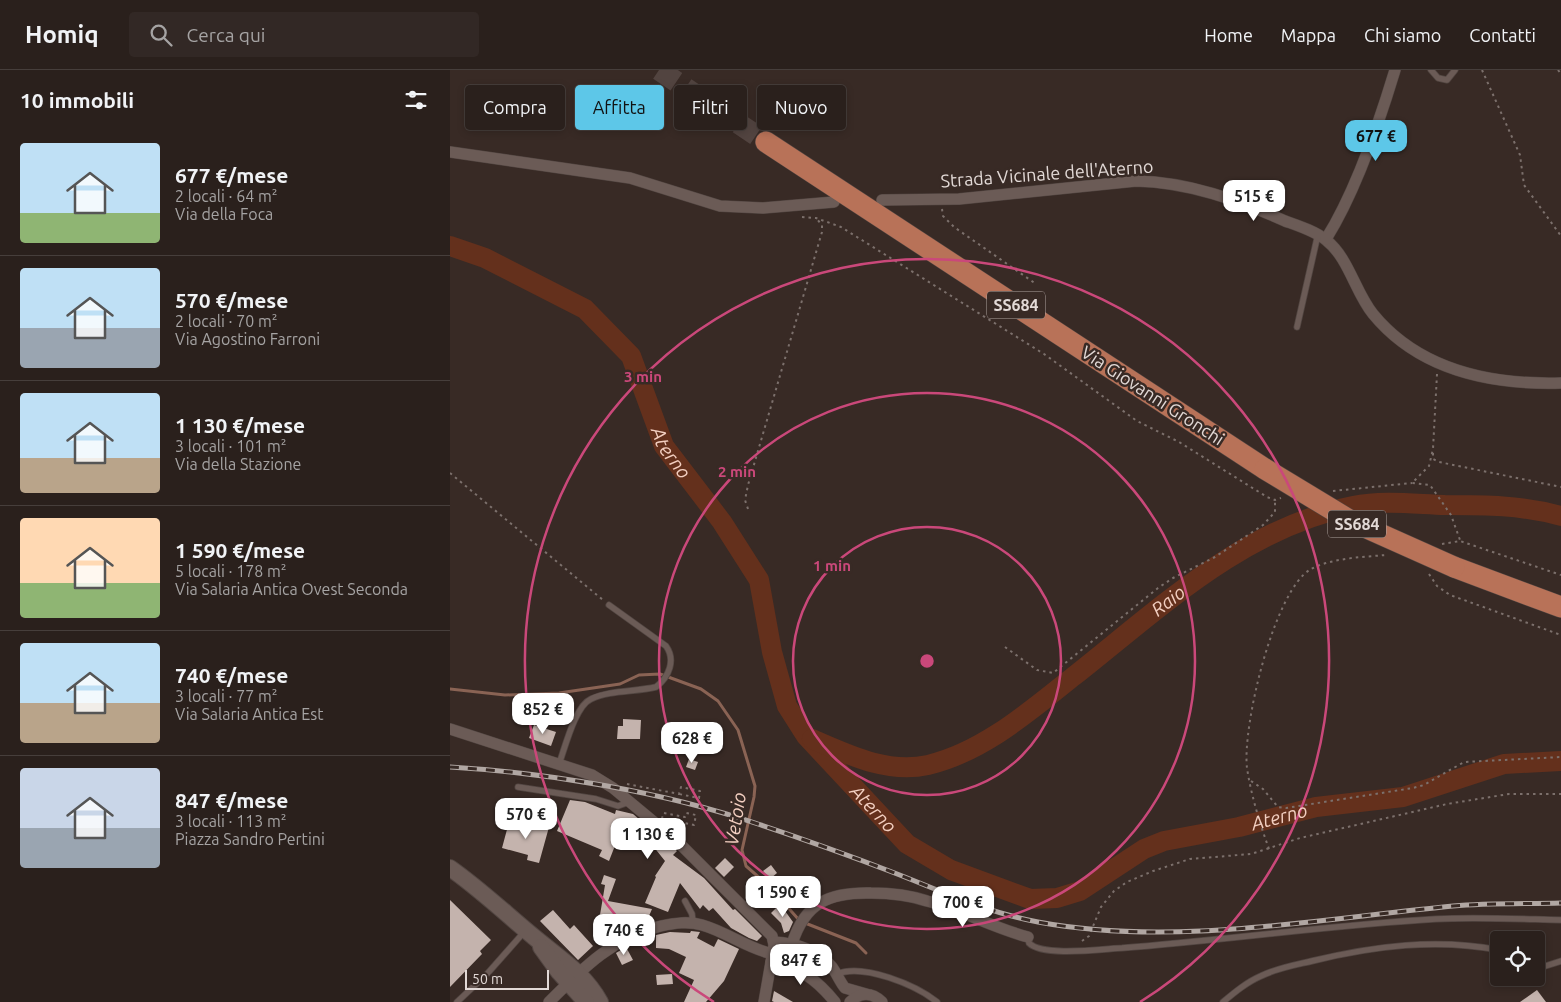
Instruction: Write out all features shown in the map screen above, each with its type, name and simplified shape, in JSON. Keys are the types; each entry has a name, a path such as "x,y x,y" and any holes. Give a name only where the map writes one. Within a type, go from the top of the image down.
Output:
{"highway":[{"name":"Via Giovanni Gronchi","path":"766,142 1265,469 1351,521 1454,567 1561,606"}],"street":[{"path":"1322,237 1347,200 1380,118 1395,70"},
{"path":"450,152 630,178 720,206 762,208 834,202"},
{"name":"Strada Vicinale dell'Aterno","path":"882,200 943,200 1136,181 1163,182 1196,189 1252,206 1322,237 1342,259 1372,313 1408,348 1437,364 1482,378 1561,383"},
{"path":"450,729 592,775 609,786 690,853 771,934 774,942 764,1002"},
{"path":"450,868 490,898 530,933 573,978 600,1002"},
{"path":"792,944 802,923 818,903 835,895 850,893 895,894 934,903 993,927 1028,937"},
{"path":"549,1002 573,978 608,948 636,933 668,924 693,923 706,926 799,969 821,986 835,1002"},
{"path":"774,942 792,944 822,957 837,974 846,989 875,996 882,1002"},
{"path":"821,986 830,990 835,987 838,980 837,974"},
{"path":"573,978 586,1002"},
{"path":"850,1002 858,996 866,994"}],"lane":[{"path":"1431,70 1438,78 1447,80 1455,70"},
{"path":"1297,327 1322,237"},
{"path":"559,764 578,713 587,701 596,697 656,687 662,682 668,672 671,658 666,646 609,605"},
{"path":"518,787 596,798 618,806 629,802"},
{"path":"685,901 692,914 693,923"},
{"path":"1028,937 1028,943 1034,947 1071,951 1177,944 1420,920 1470,918 1561,920"},
{"path":"457,1002 530,933"},
{"path":"1223,1002 1250,981 1268,972 1363,949 1446,944 1490,949"},
{"path":"1545,966 1561,961"},
{"path":"837,974 853,972 899,980 915,986 937,1002"}],"path":[{"path":"1482,70 1520,156 1524,185 1561,236"},
{"path":"1558,70 1561,74"},
{"path":"943,200 942,211 948,222 1036,284"},
{"path":"798,217 816,218 841,227 1044,354 1137,421 1178,442 1238,480 1275,500 1284,497"},
{"path":"748,509 746,500 748,485 822,232 822,226 816,218"},
{"path":"1437,364 1433,459 1439,462 1561,487"},
{"path":"1412,483 1429,466 1433,449"},
{"path":"450,473 609,605"},
{"path":"1327,492 1412,483 1430,485 1455,524 1460,541"},
{"path":"1005,647 1036,670 1053,673 1158,588 1173,578 1215,557 1272,518 1275,500"},
{"path":"1440,545 1460,541 1561,575"},
{"path":"1269,849 1261,828 1247,767 1247,744 1267,646 1282,607 1294,585 1303,575 1322,565 1392,555"},
{"path":"1427,571 1437,586 1450,595 1561,634"},
{"path":"1250,780 1263,789 1278,807 1286,808 1413,788 1424,785 1464,762 1561,757"},
{"path":"609,786 628,784 699,798 700,791 681,787 680,794"},
{"path":"1077,943 1088,938 1094,920 1105,901 1127,882 1190,859 1251,854 1300,838 1447,804 1509,794 1561,794"},
{"path":"664,813 685,818 686,813 696,815 694,825 662,818 664,813"}],"building":[{"path":"623,719 641,720 640,739 617,739 618,726 623,726"},
{"path":"534,725 556,732 551,746 529,738"},
{"path":"689,759 698,762 695,770 686,767"},
{"path":"570,800 585,802 615,814 616,810 633,814 677,851 673,855 704,878 733,910 735,909 762,936 757,941 749,938 731,928 713,908 709,911 703,905 700,909 680,883 668,912 645,903 655,876 665,861 649,841 644,850 618,838 609,861 599,856 602,850 557,831"},
{"path":"509,822 529,828 530,822 549,827 539,863 527,860 528,855 502,848"},
{"path":"725,858 734,867 724,877 715,868"},
{"path":"771,865 777,873 770,879 763,871"},
{"path":"604,875 616,879 608,901 652,909 646,923 630,918 628,927 599,921 605,885 601,884"},
{"path":"450,900 491,940 480,951 482,954 450,987"},
{"path":"780,904 793,922 789,931 784,933 781,923 771,913"},
{"path":"553,910 570,929 574,925 593,946 578,960 540,921"},
{"path":"691,931 700,932 697,938 714,947 718,939 739,949 724,981 706,1002 684,1002 694,980 679,973 686,957 669,949 656,948 656,935 670,932 690,933"},
{"path":"626,947 633,960 622,965 616,953"},
{"path":"672,974 673,984 657,985 656,975"},
{"path":"1537,990 1546,1002 1520,1002"},
{"path":"774,991 793,1002 772,1001"}],"waterway":[{"name":"Aterno","path":"450,246 485,258 585,309 631,356 664,446 722,522 759,580 772,652 787,706 806,736 907,844 951,870 1030,899 1057,898 1080,891 1144,849 1164,841 1239,827 1316,807 1403,797 1504,764 1561,761"},
{"name":"Raio","path":"812,739 854,757 898,767 928,765 968,751 1023,716 1204,574 1275,532 1313,517 1353,506 1387,503 1503,506 1561,516"},
{"name":"Vetoio","path":"450,689 505,695 559,693 620,684 639,675 660,674 701,689 718,701 738,730 755,786 742,850 746,866 770,887 799,920"},
{"name":"Vetoio","path":"805,923 856,943 866,953"}],"tunnel":[{"path":"659,70 766,142"}],"railway":[{"path":"450,767 566,779 684,802 809,841 1001,913 1038,922 1089,929 1141,932 1193,931 1298,923 1453,906 1561,903"}]}
